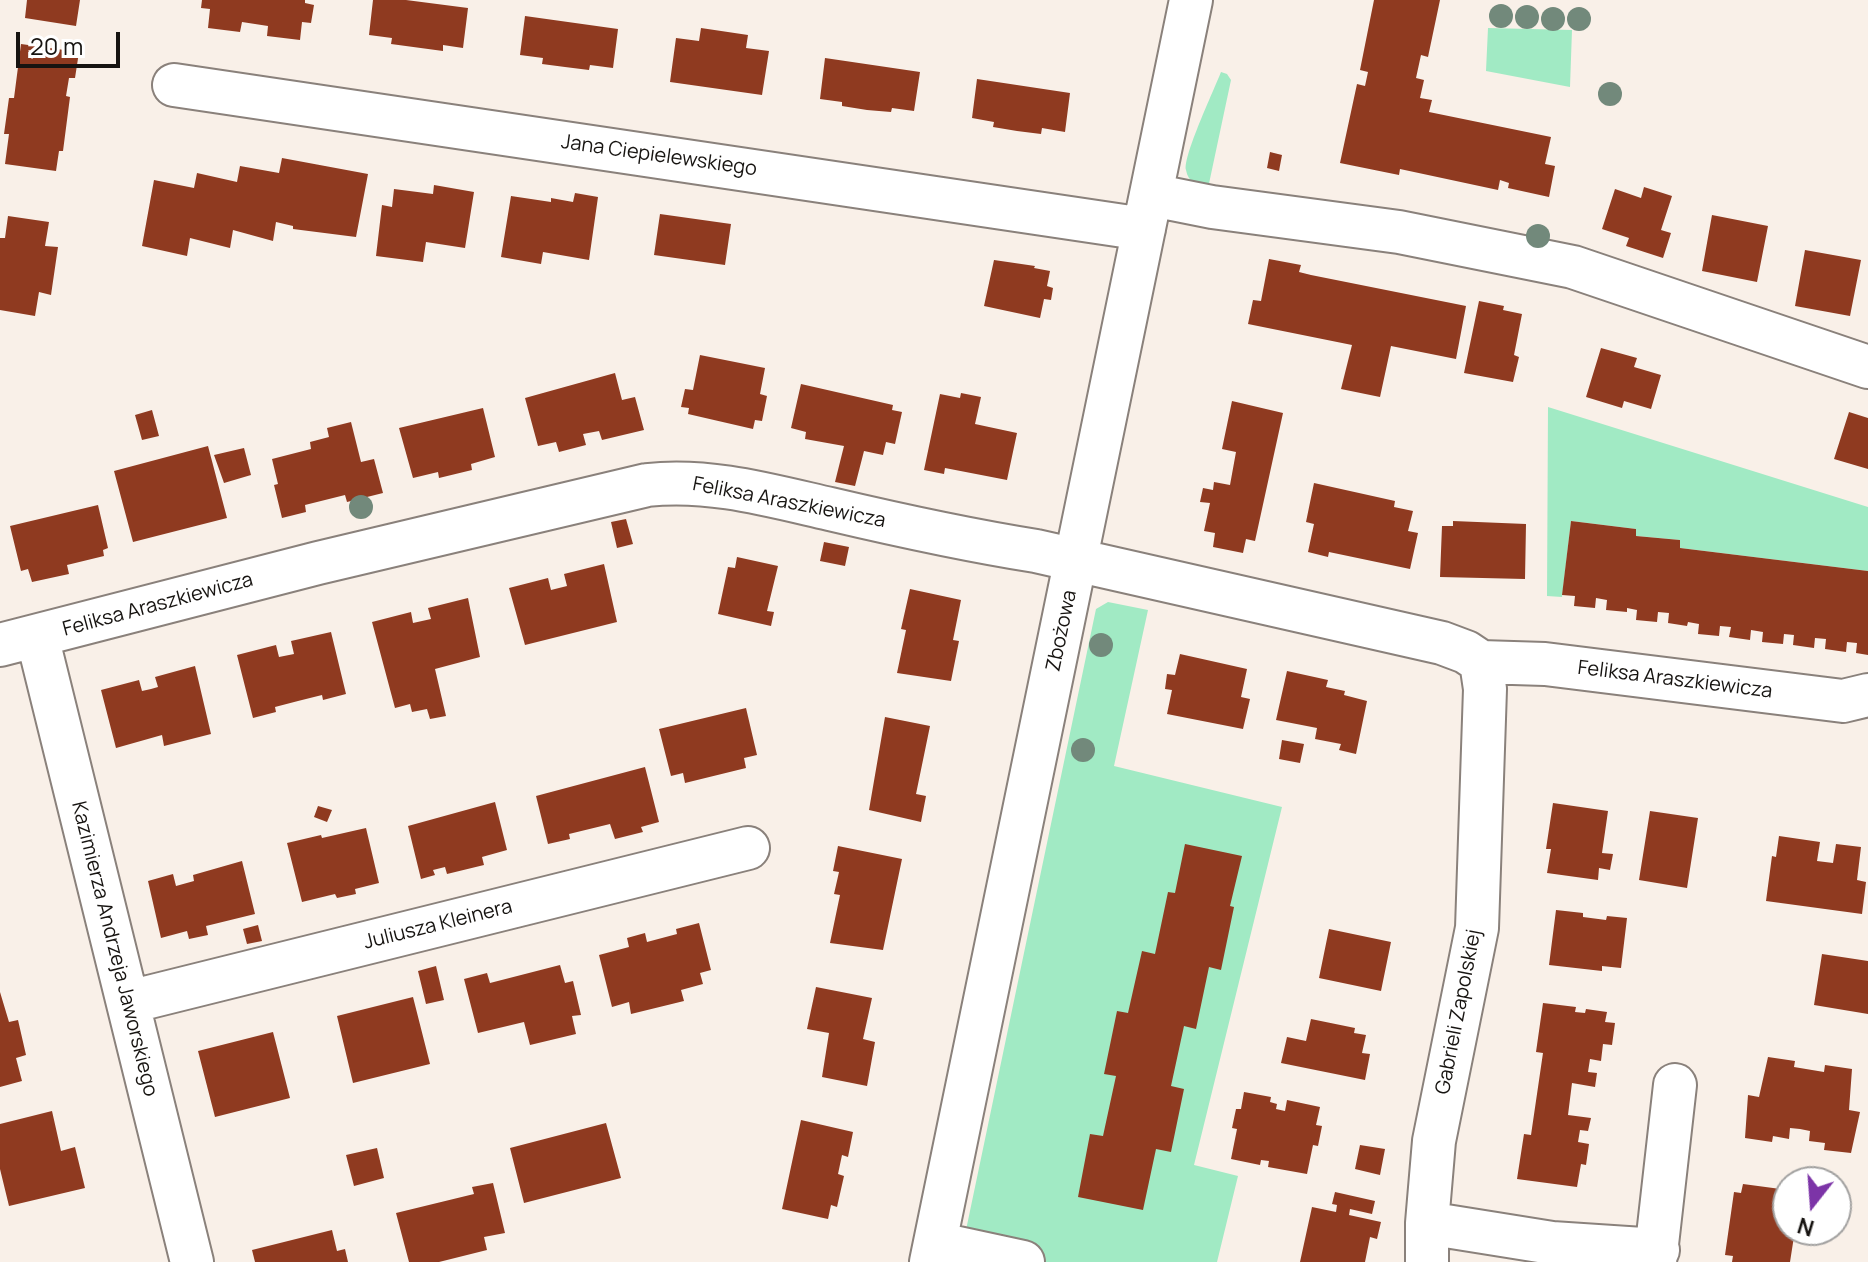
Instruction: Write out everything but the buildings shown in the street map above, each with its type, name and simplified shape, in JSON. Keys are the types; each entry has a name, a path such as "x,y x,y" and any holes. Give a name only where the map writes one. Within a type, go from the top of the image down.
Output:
{"street":[{"name":"Zbożowa","path":"933,1252 1191,0"},
{"name":"Jana Ciepielewskiego","path":"174,85 1148,212 1212,207 1399,232 1573,267 1868,367"},
{"name":"Feliksa Araszkiewicza","path":"18,641 318,563 647,485 675,482 729,487 967,540 1036,551 1442,643 1466,652 1481,662 1545,664 1843,701 1868,695"},
{"name":"Kazimierza Andrzeja Jaworskiego","path":"18,641 129,1002 192,1262"},
{"name":"Gabrieli Zapolskiej","path":"1427,1242 1434,1141 1477,928 1485,689 1481,662"},
{"name":"Juliusza Kleinera","path":"129,1002 748,848"},
{"path":"1427,1242 1552,1243 1657,1256 1675,1085"},
{"path":"933,1252 1023,1262"}],"green space":[{"path":"1488,28 1572,30 1570,87 1486,71"},
{"path":"1221,72 1231,80 1207,193 1189,178 1186,163"},
{"path":"1548,407 1868,507 1868,571 1680,548 1680,540 1636,536 1636,529 1571,521 1562,597 1547,596"},
{"path":"1108,602 1148,610 1114,766 1282,807 1194,1165 1238,1176 1217,1262 1017,1262 966,1230 1096,609"}]}
